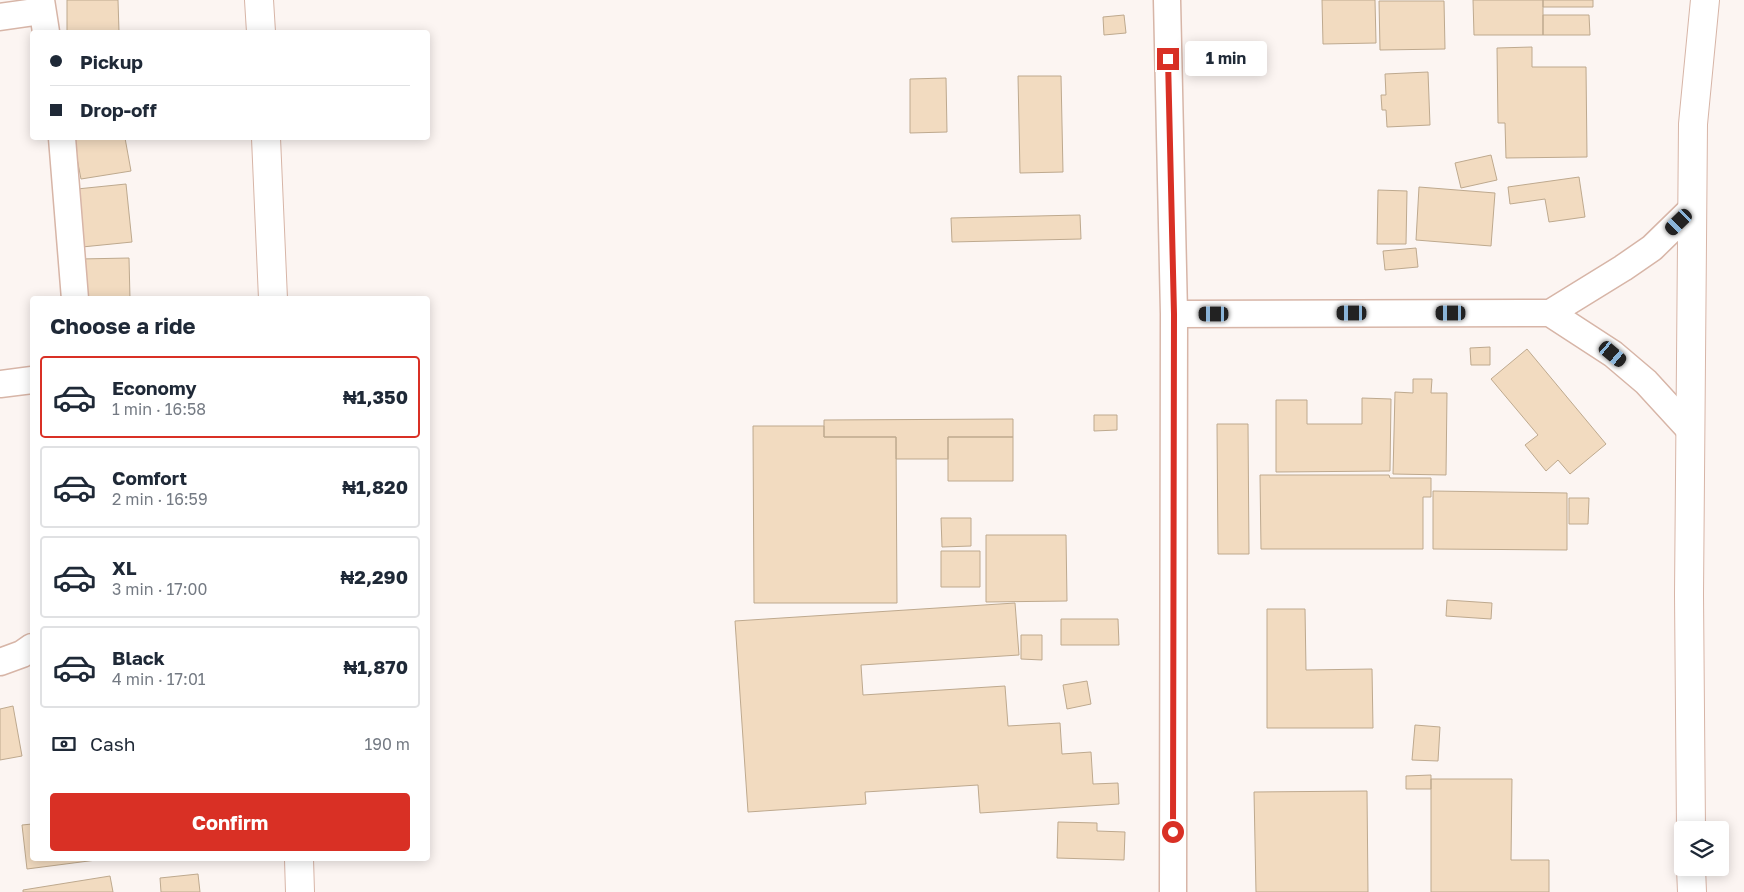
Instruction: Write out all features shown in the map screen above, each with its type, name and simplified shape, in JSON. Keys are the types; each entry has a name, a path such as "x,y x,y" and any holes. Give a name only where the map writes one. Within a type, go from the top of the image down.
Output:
{"street":[{"path":"260,0 261,30"},
{"path":"1167,0 1174,314 1173,892"},
{"path":"1691,821 1689,595 1693,124 1705,0"},
{"path":"0,17 43,14"},
{"path":"62,140 75,296"},
{"path":"266,140 273,296"},
{"path":"1174,314 1550,313 1652,248 1692,209"},
{"path":"1550,313 1613,354 1646,382 1690,430"},
{"path":"0,384 30,380"},
{"path":"0,662 22,654 30,648"},
{"path":"299,861 300,892"},
{"path":"1691,876 1692,892"}],"building":[{"path":"67,0 118,0 119,30 67,30"},
{"path":"1322,0 1375,0 1376,43 1323,44"},
{"path":"1473,0 1543,0 1543,35 1474,35"},
{"path":"1543,0 1593,0 1593,7 1543,7"},
{"path":"1379,1 1444,1 1445,49 1380,50"},
{"path":"1124,15 1126,33 1104,35 1103,17"},
{"path":"1543,15 1589,15 1590,35 1543,35"},
{"path":"1532,47 1532,67 1586,67 1587,157 1506,158 1505,123 1498,123 1497,48"},
{"path":"1428,72 1430,125 1387,127 1386,110 1382,110 1381,95 1386,95 1385,74"},
{"path":"1018,76 1061,76 1063,172 1020,173"},
{"path":"946,78 947,132 910,133 910,79"},
{"path":"73,140 125,140 131,171 81,179"},
{"path":"1491,155 1497,180 1461,188 1455,163"},
{"path":"1579,177 1585,217 1549,222 1545,199 1510,204 1508,187"},
{"path":"126,184 132,242 82,247 77,189"},
{"path":"1419,187 1495,193 1491,246 1416,240"},
{"path":"1378,190 1407,191 1406,244 1377,244"},
{"path":"1080,215 1081,239 952,242 951,218"},
{"path":"1416,248 1418,267 1385,270 1383,251"},
{"path":"129,258 130,296 82,296 80,259"},
{"path":"1490,347 1490,365 1471,365 1470,348"},
{"path":"1527,349 1606,444 1570,474 1558,460 1546,471 1525,445 1538,435 1491,379"},
{"path":"1413,379 1432,379 1431,393 1447,393 1446,475 1393,474 1395,392 1413,393"},
{"path":"1362,398 1391,399 1390,471 1276,472 1276,400 1307,400 1307,424 1362,424"},
{"path":"1094,415 1117,415 1117,430 1094,431"},
{"path":"1013,419 1013,437 948,437 948,459 896,459 896,437 824,437 824,420"},
{"path":"1217,424 1248,424 1249,554 1218,554"},
{"path":"753,426 824,426 824,437 896,437 897,603 754,603"},
{"path":"948,437 1013,437 1013,481 948,481"},
{"path":"1260,475 1389,475 1390,478 1431,478 1431,497 1423,497 1423,549 1261,549"},
{"path":"1433,491 1567,493 1567,550 1433,549"},
{"path":"1569,498 1589,498 1588,524 1569,524"},
{"path":"941,518 971,518 971,546 942,547"},
{"path":"986,535 1066,535 1067,601 986,602"},
{"path":"941,551 980,551 980,587 941,587"},
{"path":"1447,600 1492,603 1491,619 1446,616"},
{"path":"1015,603 1019,655 861,665 863,695 1005,686 1008,726 1060,723 1062,754 1091,752 1093,784 1118,783 1119,804 980,813 978,785 865,792 866,804 748,812 735,621"},
{"path":"1267,609 1305,609 1306,670 1372,669 1373,728 1267,728"},
{"path":"1061,619 1118,619 1119,645 1061,645"},
{"path":"1021,635 1042,635 1042,660 1021,659"},
{"path":"1087,681 1091,704 1067,709 1063,685"},
{"path":"13,706 22,756 0,760 0,709"},
{"path":"1415,725 1440,727 1438,761 1412,760"},
{"path":"1431,775 1431,789 1406,789 1406,776"},
{"path":"1431,779 1512,779 1511,860 1549,860 1549,892 1431,892"},
{"path":"1367,791 1368,892 1256,892 1254,792"},
{"path":"1058,822 1097,823 1097,831 1125,832 1124,860 1057,858"},
{"path":"30,824 30,861 89,861 27,869 22,825"},
{"path":"198,874 200,892 161,892 160,878"},
{"path":"110,876 113,892 23,892 23,890"}],"route":[{"path":"1168,59 1174,314 1173,832"}]}
